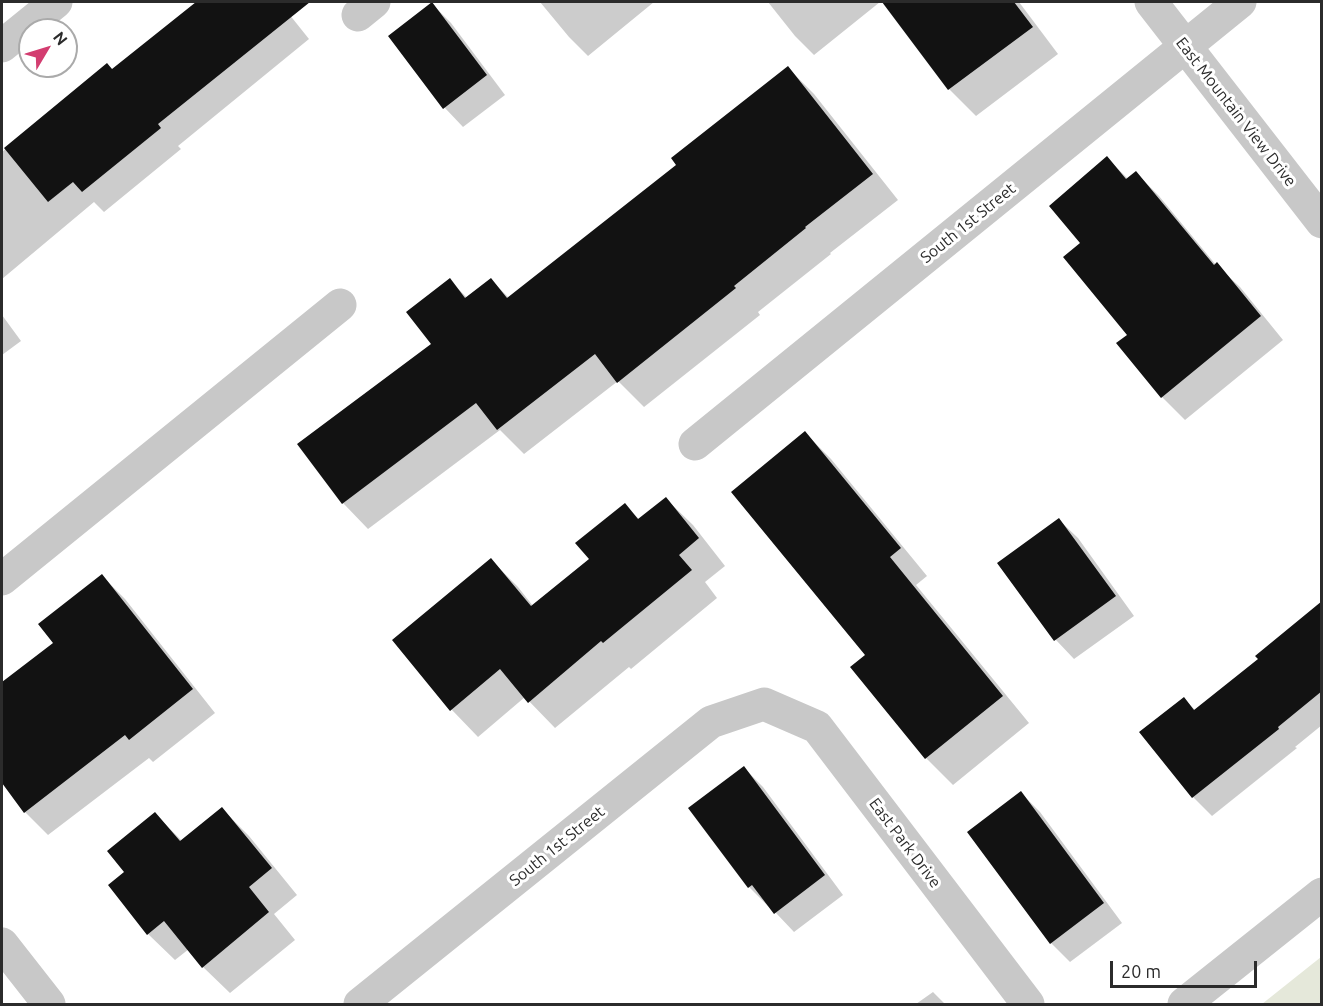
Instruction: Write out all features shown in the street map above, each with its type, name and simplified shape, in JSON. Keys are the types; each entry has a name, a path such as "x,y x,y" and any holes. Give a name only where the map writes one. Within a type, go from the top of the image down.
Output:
{"street":[{"path":"2,46 56,2"},
{"name":"East Mountain View Drive","path":"1151,2 1322,222"},
{"name":"South 1st Street","path":"695,444 1240,2"},
{"path":"2,579 340,306"},
{"name":"South 1st Street","path":"360,1005 711,722 764,704"},
{"name":"East Park Drive","path":"764,704 817,727 1028,1005"},
{"path":"1184,1005 1322,894"},
{"path":"2,944 49,1005"}],"shaded area":[{"path":"1321,957 1321,1004 1262,1004"}],"building":[{"path":"196,2 310,2 158,124 161,128 82,192 73,182 48,202 4,148 107,63 112,69"},
{"path":"432,2 487,75 443,109 388,36"},
{"path":"882,2 1014,2 1033,27 948,90"},
{"path":"788,66 873,174 805,227 734,286 736,288 617,383 595,354 497,430 476,403 342,504 297,444 431,344 406,312 450,278 465,298 491,278 507,298 676,165 671,158"},
{"path":"1107,156 1126,179 1136,171 1214,265 1217,262 1261,316 1161,398 1116,343 1127,335 1063,257 1080,243 1049,206"},
{"path":"805,431 901,548 890,557 1003,696 925,759 850,667 865,655 731,492"},
{"path":"666,497 699,538 679,555 692,570 603,643 601,641 528,703 500,669 450,711 392,640 491,558 531,606 589,559 575,543 625,503 638,519"},
{"path":"1059,518 1116,596 1054,641 997,563"},
{"path":"102,574 193,689 129,740 125,735 24,813 2,783 2,682 53,643 38,624"},
{"path":"1322,601 1322,691 1278,727 1279,729 1192,798 1139,732 1184,697 1194,710 1258,659 1255,656"},
{"path":"744,766 825,875 774,914 752,885 748,888 688,808"},
{"path":"1021,791 1104,903 1050,944 967,832"},
{"path":"222,807 272,868 249,887 269,912 202,968 164,921 147,935 108,885 124,872 107,851 155,812 180,841"}]}
